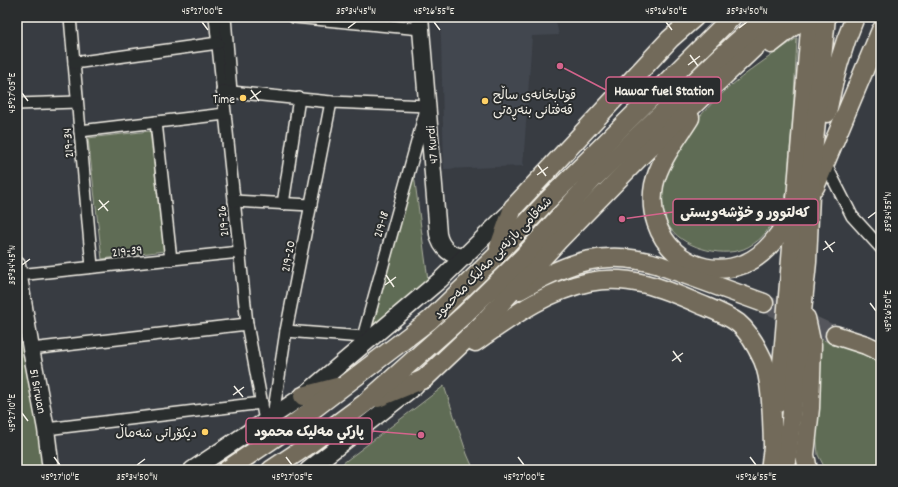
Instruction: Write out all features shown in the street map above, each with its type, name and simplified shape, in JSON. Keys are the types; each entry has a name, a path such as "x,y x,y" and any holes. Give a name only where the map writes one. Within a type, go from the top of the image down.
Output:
{"main road":[{"path":"670,39 681,17"},
{"path":"192,470 303,396 362,344 409,308 465,257 513,208 670,39 695,17"},
{"name":"شەقامی بازنەیی مەلیک مەحمود","path":"227,470 286,430 430,320 496,256 546,202 732,17"},
{"name":"شەقامی بازنەیی مەلیک مەحمود","path":"271,470 307,446 364,404 465,314 523,257 593,179 764,17"},
{"path":"364,404 424,379 458,348 586,211 708,91 732,70 783,17"},
{"path":"732,70 768,46 815,20"},
{"path":"815,20 819,161"},
{"path":"770,470 784,344 803,199 815,20"},
{"path":"819,161 818,148 837,67 844,44 854,20"},
{"name":"47 Kurdi","path":"420,23 439,240 449,253 465,257"},
{"path":"708,91 666,158 654,184 654,220 658,230 666,241 675,252 685,260 708,268 732,267 744,264 762,253 769,246 803,199 819,161 881,30"},
{"path":"786,470 807,262 803,199"},
{"path":"496,256 513,208"},
{"path":"506,298 544,276 573,264 598,258 614,257 643,260 764,303"},
{"name":"51 Sirwan","path":"18,270 46,428 51,470"},
{"path":"308,470 468,346 523,310 548,296 588,282 604,280 637,282 668,291 712,309 738,323 756,346 764,362 771,406 773,444"},
{"path":"803,304 812,346 810,408 805,455 808,470"},
{"path":"835,335 881,352"},
{"path":"303,396 346,385"}],"street":[{"name":"219-34","path":"70,17 92,267"},
{"name":"219-26","path":"215,17 218,44 227,91 225,114 247,324 262,403 269,418"},
{"path":"225,17 227,91 331,102 428,106"},
{"path":"294,17 420,23"},
{"path":"74,63 218,44"},
{"path":"283,204 299,98"},
{"path":"17,104 77,102"},
{"name":"219-20","path":"269,418 331,102"},
{"name":"219-18","path":"362,344 428,106"},
{"path":"80,131 225,114"},
{"path":"156,122 171,260"},
{"path":"819,161 852,216 881,248"},
{"path":"234,201 311,204"},
{"name":"219-39","path":"18,270 92,267 240,252"},
{"path":"31,349 247,324"},
{"path":"286,331 362,344"},
{"path":"46,428 262,403"}],"shaded area":[{"name":"قوتابخانەی ساڵح قەفتانی بنەڕەتی","path":"439,17 555,17 559,35 532,36 523,166 444,169 441,37"}],"green space":[{"path":"797,38 788,185 783,203 763,236 748,247 729,252 718,252 696,247 686,242 671,229 663,214 660,197 661,186 670,163 691,128 715,100 741,77"},
{"path":"150,131 164,251 102,259 88,138"},
{"path":"413,167 428,280 372,330"},
{"path":"17,263 48,470 17,470"},
{"path":"821,339 881,361 881,470 826,470 818,455 816,432"},
{"path":"444,386 467,454 474,470 334,470"}],"tunnel":[{"path":"764,303 835,335"}],"place":[{"name":"Hawar fuel Station","path":"560,66"},
{"name":"Time","path":"243,98"},
{"name":"قوتابخانەی ساڵح قەفتانی بنەڕەتی","path":"485,101"},
{"name":"کەلتوور و خۆشەویستی","path":"622,219"},
{"name":"دیکۆراتی شەماڵ","path":"205,432"},
{"name":"پارکي مەليک محمود","path":"421,435"}]}
